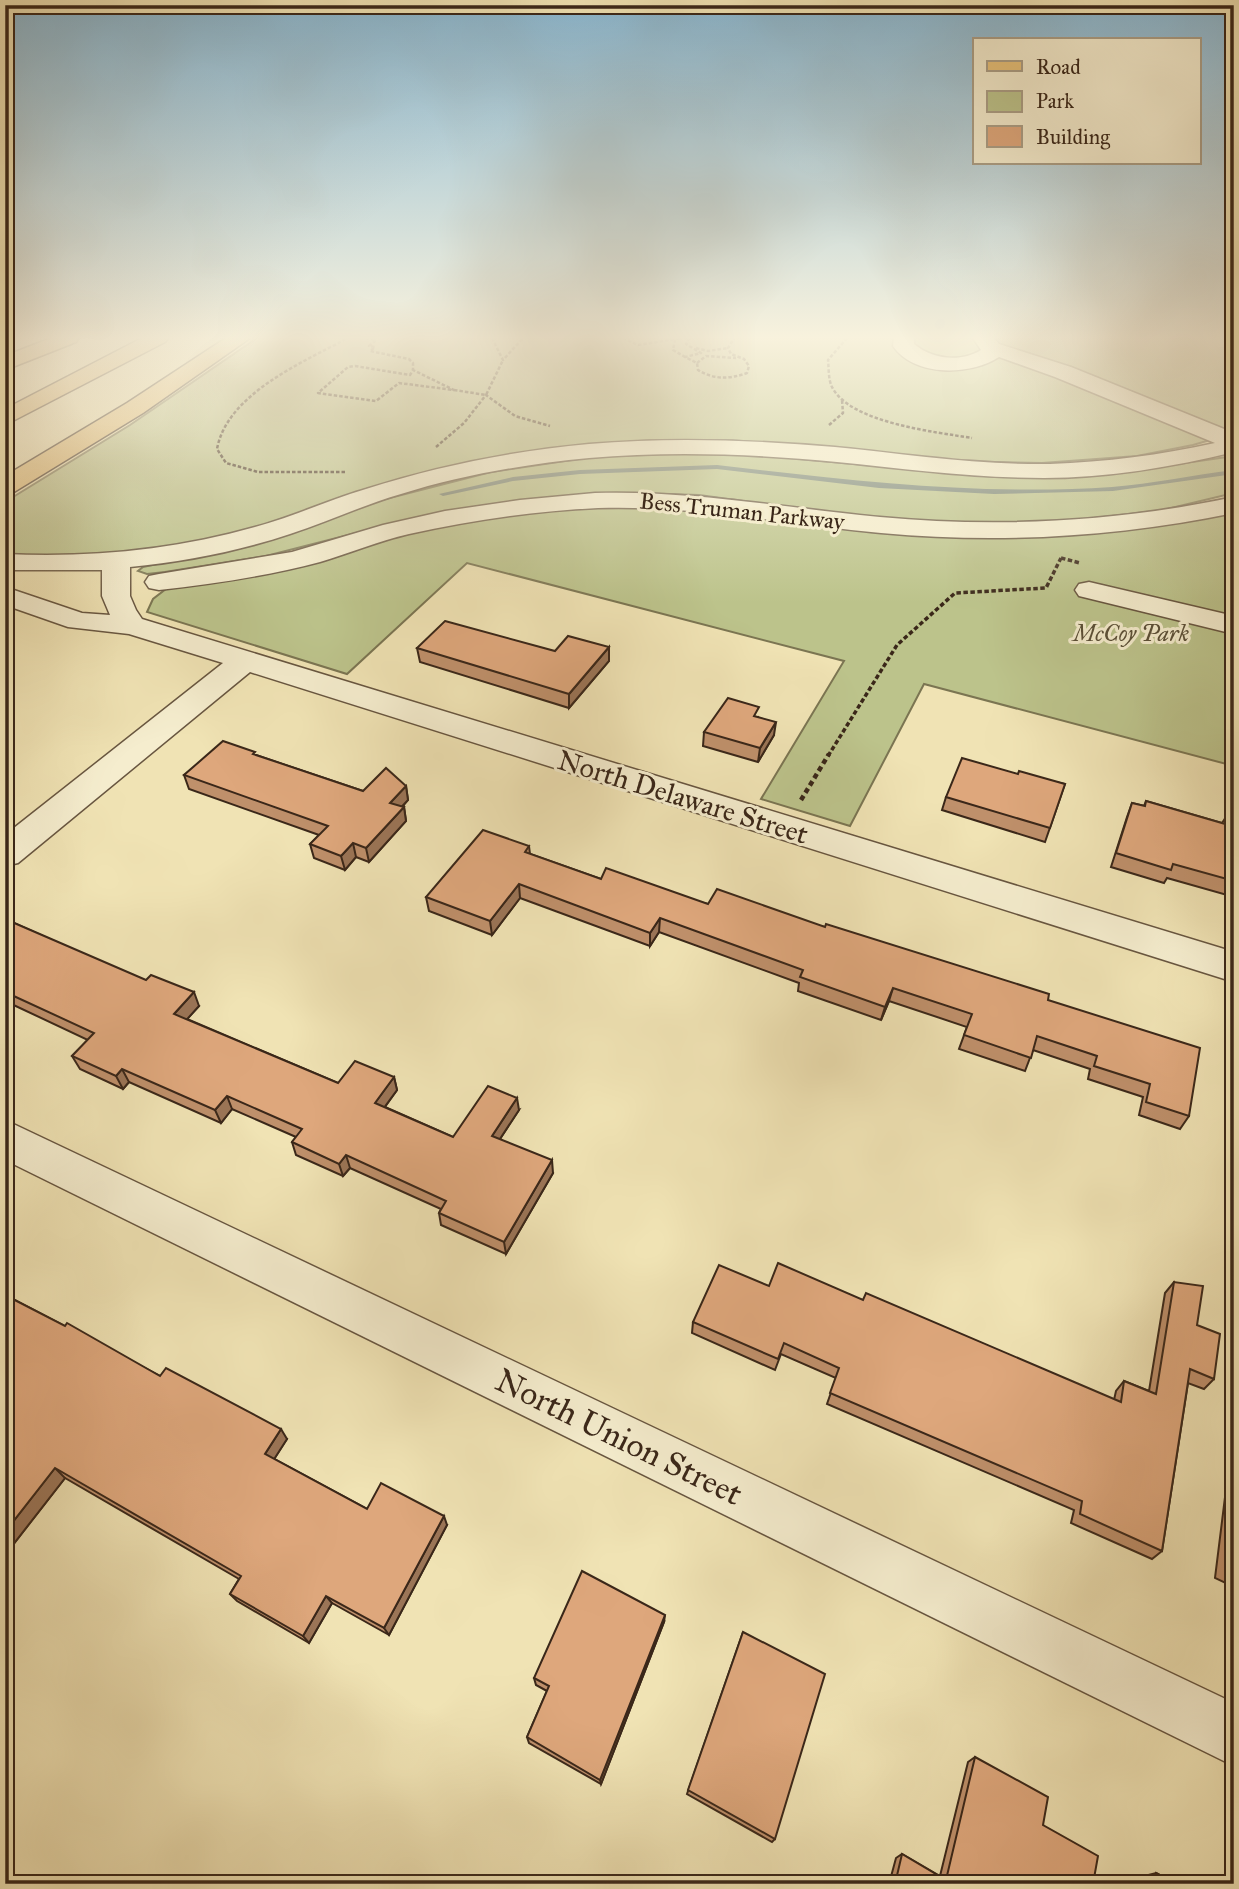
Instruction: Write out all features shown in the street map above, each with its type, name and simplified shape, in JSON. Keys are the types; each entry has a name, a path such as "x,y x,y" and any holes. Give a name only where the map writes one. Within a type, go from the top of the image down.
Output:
{"main road":[{"path":"5,487 105,426"}],"street":[{"path":"1192,426 1234,444"},
{"name":"Bess Truman Parkway","path":"5,585 44,587 116,573 269,532 427,478 488,465 563,454 641,448 733,447 937,466 1048,471 1147,463 1234,444"},
{"name":"Bess Truman Parkway","path":"5,562 168,581 310,556 364,538 420,524 560,503 620,500 677,501 883,525 969,530 1046,530 1129,523 1234,505"},
{"path":"116,573 120,612 132,625"},
{"path":"1089,590 1234,625"},
{"name":"North Delaware Street","path":"5,595 78,621 132,625 1234,967"},
{"path":"5,854 244,661"},
{"name":"North Union Street","path":"5,1139 1234,1735"}],"path":[{"path":"226,426 220,433 217,449 226,463 257,472 349,472"},
{"path":"429,452 460,426"},
{"path":"551,426 561,429"},
{"path":"908,426 974,438"},
{"path":"799,803 878,670 897,645 955,593 1046,588 1061,558"}],"green space":[{"path":"128,426 1234,426 1234,433 1193,445 1137,456 1042,463 951,461 732,440 649,440 571,447 200,543 136,552 37,556 5,553 5,502"},
{"path":"725,452 994,477 1122,472 1234,456 1234,493 1163,510 1068,521 1005,524 901,522 699,495 634,493 403,521 266,556 165,572 147,574 138,571 143,567 270,540 378,501 491,472 592,457"},
{"name":"McCoy Park","path":"639,503 886,532 1234,510 1234,766 924,684 850,826 761,799 844,661 467,563 347,674 147,612 153,599 166,589 402,533 545,508"}],"building":[{"path":"445,621 555,651 568,636 609,647 569,694 417,648"},
{"path":"728,698 759,707 754,716 776,722 760,748 704,732"},
{"path":"223,741 255,752 253,754 363,791 386,768 406,786 390,803 404,807 366,848 353,843 341,856 310,844 328,826 184,775"},
{"path":"962,758 1065,784 1050,828 946,797"},
{"path":"1146,801 1225,824 1226,817 1234,819 1234,881 1173,864 1171,870 1116,853 1132,803 1145,806"},
{"path":"483,830 529,846 525,852 601,879 606,868 708,904 717,889 825,927 826,924 1049,994 1048,1000 1200,1048 1189,1116 1146,1102 1150,1084 1094,1066 1097,1056 1037,1036 1031,1058 964,1035 972,1014 893,988 885,1007 800,977 803,970 660,918 650,933 519,884 490,921 426,897"},
{"path":"5,919 146,980 151,975 194,992 174,1014 338,1083 355,1061 394,1077 375,1103 453,1137 488,1086 517,1098 492,1136 552,1160 504,1242 439,1213 446,1201 346,1155 339,1164 292,1142 302,1129 227,1096 215,1110 122,1069 116,1076 72,1056 94,1033 5,992"},
{"path":"778,1263 863,1300 866,1293 1121,1402 1124,1381 1156,1394 1174,1282 1203,1286 1197,1325 1220,1334 1214,1379 1190,1369 1162,1551 1080,1514 1082,1501 830,1393 839,1368 784,1343 778,1359 693,1322 719,1265 769,1286"},
{"path":"5,1295 65,1326 67,1323 160,1376 166,1368 281,1429 265,1454 367,1509 381,1483 444,1516 384,1628 326,1596 303,1636 230,1594 241,1576 55,1468 5,1532"},
{"path":"1234,1508 1234,1573 1226,1570"},
{"path":"582,1571 665,1615 600,1780 527,1737 549,1686 534,1678"},
{"path":"743,1632 825,1674 775,1839 688,1790"},
{"path":"975,1757 1048,1797 1043,1825 1098,1856 1093,1884 895,1884 902,1854 946,1880"},
{"path":"1156,1873 1176,1884 1154,1884"}],"waterway":[{"path":"443,494 513,479 580,472 717,467 879,486 994,492 1113,489 1234,472"}]}
